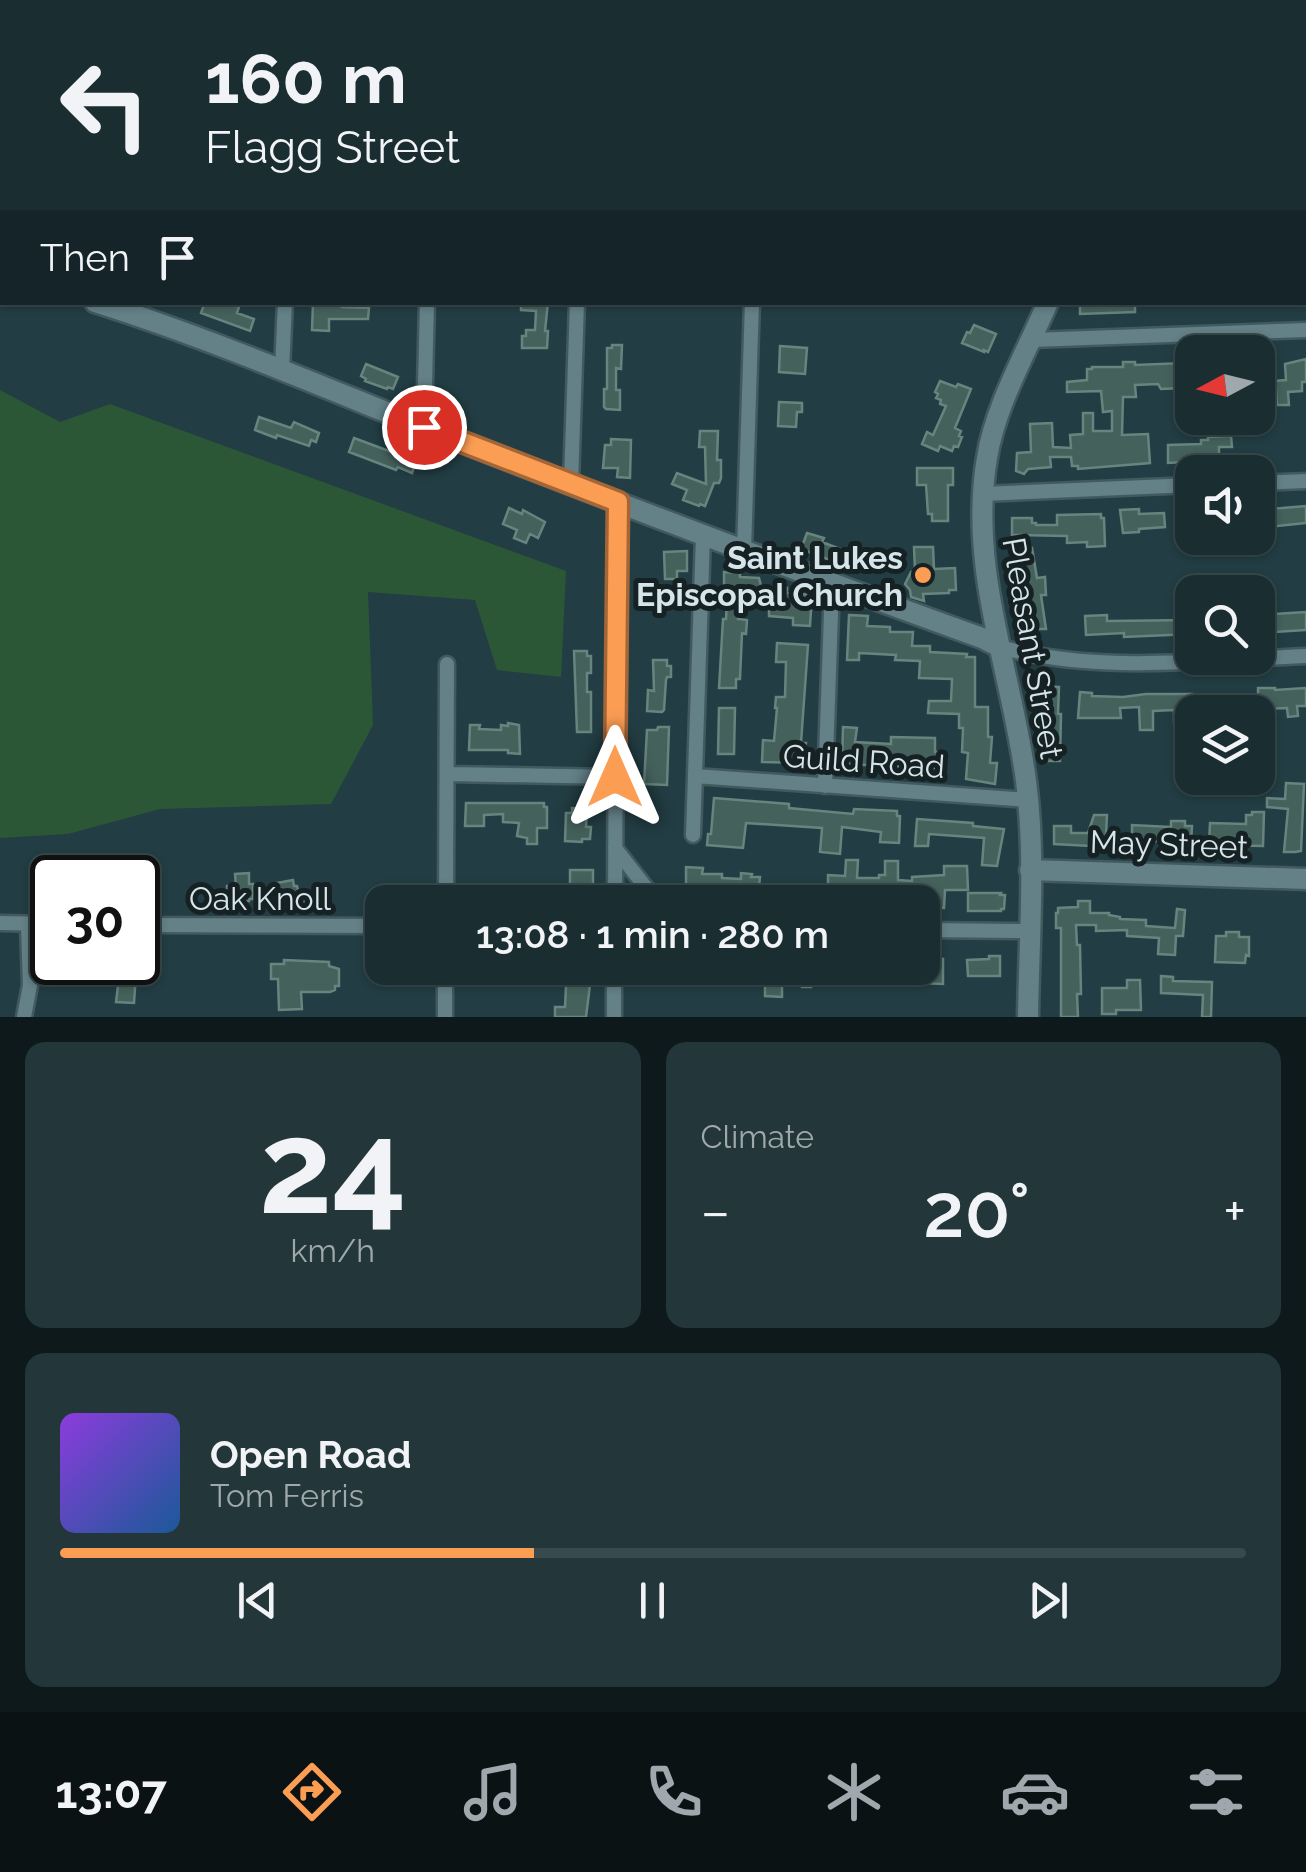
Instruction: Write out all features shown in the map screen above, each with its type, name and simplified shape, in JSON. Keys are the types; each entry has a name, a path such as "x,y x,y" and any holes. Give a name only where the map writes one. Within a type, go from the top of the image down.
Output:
{"street":[{"path":"111,305 152,313 424,427 1000,647 1063,658 1136,662 1306,656"},
{"path":"282,370 285,305"},
{"path":"424,427 428,305"},
{"path":"571,484 577,305"},
{"path":"744,550 752,305"},
{"name":"Pleasant Street","path":"1028,1017 1028,800 982,554 982,494 989,445 1047,305"},
{"path":"1032,340 1306,330"},
{"path":"1275,482 1306,481"},
{"path":"982,494 1175,487"},
{"path":"615,885 618,502"},
{"path":"693,835 703,535"},
{"path":"824,786 832,584"},
{"path":"446,885 447,664"},
{"path":"447,774 615,777"},
{"name":"Guild Road","path":"695,776 1028,800"},
{"path":"615,848 644,885"},
{"name":"May Street","path":"1030,870 1306,879"},
{"path":"0,923 28,924 30,985 24,1017"},
{"name":"Oak Knoll","path":"160,924 365,926"},
{"path":"940,930 1029,931"},
{"path":"446,985 446,1017"},
{"path":"614,985 614,1017"}],"green space":[{"path":"0,390 60,422 110,404 566,571 561,677 497,670 475,600 368,592 373,725 331,804 160,809 68,834 0,838"}],"building":[{"path":"204,305 235,305 239,307 237,313 254,319 250,331 201,313"},
{"path":"313,305 369,308 368,319 329,319 329,331 312,330"},
{"path":"521,305 548,305 547,348 522,348 526,330 535,330 536,311 521,310"},
{"path":"1080,305 1135,305 1135,312 1080,314"},
{"path":"974,325 996,334 988,352 962,343"},
{"path":"622,345 621,369 616,368 620,410 604,407 607,348"},
{"path":"780,346 807,348 805,374 779,372"},
{"path":"1306,359 1306,382 1302,382 1302,391 1288,392 1289,405 1277,405 1275,381 1286,380 1285,364"},
{"path":"1123,362 1175,363 1175,388 1135,385 1136,397 1123,397 1122,435 1148,434 1150,463 1078,469 1072,466 1071,457 1050,457 1051,467 1028,469 1024,474 1016,471 1017,453 1031,452 1030,424 1052,423 1053,447 1071,448 1070,435 1083,434 1083,413 1093,413 1093,431 1112,431 1112,411 1103,412 1101,391 1067,392 1067,382 1087,380 1087,369 1092,367 1123,367"},
{"path":"366,364 398,377 393,389 365,381 361,376"},
{"path":"940,381 971,389 955,428 962,437 952,451 940,446 938,451 922,444 927,432 933,435 946,406 936,398"},
{"path":"779,402 802,403 796,427 778,426"},
{"path":"259,417 291,428 294,422 319,433 316,442 311,440 309,446 255,430"},
{"path":"700,431 718,431 717,460 721,460 721,478 714,483 705,506 683,500 687,490 672,484 677,473 706,484 705,447 699,447"},
{"path":"1231,436 1232,447 1219,447 1219,455 1175,455 1175,463 1168,463 1168,445 1201,444 1208,437"},
{"path":"354,438 416,461 412,473 349,452"},
{"path":"611,439 631,440 630,478 617,477 618,468 603,468 605,445 611,445"},
{"path":"917,468 953,468 953,485 948,485 948,521 932,521 926,485 917,485"},
{"path":"1306,506 1306,523 1275,526 1275,509"},
{"path":"509,508 522,514 523,510 545,522 538,538 530,534 526,543 514,538 517,530 503,524"},
{"path":"1139,509 1139,514 1164,513 1165,527 1123,533 1120,510"},
{"path":"1101,514 1105,546 1067,543 1067,536 1012,535 1012,518 1032,518 1036,525 1057,525 1057,515"},
{"path":"807,533 861,557 856,568 801,549"},
{"name":"Saint Lukes Episcopal Church","path":"914,547 933,547 934,569 955,568 956,590 923,594 924,601 911,597 905,584 911,572 915,572"},
{"path":"1032,548 1037,578 1045,577 1046,595 1041,595 1046,629 1037,629 1037,624 1023,625 1020,578 1012,556 1016,551"},
{"path":"687,551 687,571 677,571 677,579 665,579 664,552"},
{"path":"724,572 759,578 761,586 787,588 787,593 812,595 810,626 793,625 793,618 769,616 769,602 739,601 738,619 747,620 736,688 719,688 727,599"},
{"path":"1306,612 1306,630 1275,632 1275,614"},
{"path":"849,615 868,616 867,626 913,632 912,646 930,646 930,652 975,657 975,707 988,707 990,763 997,763 995,784 966,779 968,753 962,752 959,714 928,713 929,701 951,701 952,679 919,678 920,661 895,660 896,655 859,653 859,660 847,660"},
{"path":"1107,615 1107,621 1175,620 1175,635 1086,635 1085,616"},
{"path":"777,643 808,645 801,743 806,743 804,763 762,762 763,740 774,741 776,697 785,697 786,662 776,662"},
{"path":"574,651 587,651 587,656 591,656 587,692 591,692 591,732 577,732"},
{"path":"653,660 667,660 667,666 671,666 662,712 647,711 648,690 654,691"},
{"path":"1037,686 1059,687 1060,761 1048,761 1050,733 1043,733 1044,703 1036,702"},
{"path":"1258,688 1306,688 1306,706 1297,706 1298,716 1288,717 1287,708 1275,708 1275,695 1258,695"},
{"path":"1080,692 1123,697 1192,694 1175,695 1175,722 1174,710 1153,711 1153,730 1140,730 1139,707 1120,708 1121,718 1078,718"},
{"path":"719,708 735,708 734,754 718,754"},
{"path":"470,725 501,730 501,725 519,725 520,754 508,750 469,750"},
{"path":"669,727 667,785 644,784 647,730"},
{"path":"843,727 857,728 855,742 891,744 891,737 935,738 938,768 842,764"},
{"path":"1286,783 1304,784 1301,851 1284,852 1288,809 1267,807 1267,798 1285,799"},
{"path":"714,798 853,814 854,809 897,811 899,843 880,842 881,832 842,827 840,854 820,852 822,828 746,823 743,848 707,845"},
{"path":"466,803 544,803 547,828 537,828 537,844 527,844 527,838 517,836 519,823 503,822 503,814 484,815 484,826 465,826"},
{"path":"572,808 587,809 590,839 565,841 566,813 572,813"},
{"path":"1264,812 1263,846 1209,845 1210,823 1246,824 1246,815"},
{"path":"1094,815 1107,815 1109,847 1054,844 1054,826 1071,826 1071,833 1088,833"},
{"path":"917,819 1004,829 997,866 982,865 984,838 929,834 928,846 915,846"},
{"path":"1171,821 1185,821 1185,826 1192,826 1191,844 1170,844 1171,840 1132,843 1132,825 1171,827"},
{"path":"846,860 858,860 857,878 879,878 885,875 885,861 898,861 898,880 912,881 912,877 944,875 944,866 967,866 968,890 945,890 944,908 940,908 940,885 828,885 828,875 845,876"},
{"path":"686,867 703,868 702,874 722,874 722,878 741,879 741,873 760,877 759,885 686,885"},
{"path":"570,870 593,870 593,885 570,885"},
{"path":"249,873 253,899 227,902 227,886 236,886 235,874"},
{"path":"293,880 299,894 304,892 307,905 292,909 291,903 282,905 277,883"},
{"path":"968,893 1001,893 1005,895 1004,909 968,911"},
{"path":"1078,901 1090,901 1090,913 1146,920 1146,926 1175,928 1177,909 1185,910 1183,936 1176,936 1175,955 1158,954 1159,938 1127,936 1127,930 1096,931 1096,925 1076,925 1080,945 1078,1017 1061,1017 1061,928 1056,928 1056,913 1058,908 1078,907"},
{"path":"1226,932 1249,937 1245,963 1215,962 1216,936 1226,936"},
{"path":"1000,956 1000,976 968,976 967,960"},
{"path":"940,959 943,959 940,984"},
{"path":"284,960 329,962 329,966 339,969 339,986 330,992 301,992 302,1009 279,1010 278,979 271,979 271,964 284,964"},
{"path":"1161,976 1173,977 1173,981 1212,982 1211,1017 1202,1017 1203,995 1161,993"},
{"path":"1127,980 1140,980 1141,1010 1102,1014 1102,988 1127,988"},
{"path":"118,985 135,985 134,1003 116,1002"},
{"path":"590,985 586,1017 555,1017 555,1007 565,1007 566,986"},
{"path":"765,985 782,985 782,997 765,996"}],"place":[{"name":"Saint Lukes Episcopal Church","path":"923,575"}],"route":[{"path":"424,427 618,502 615,777"}]}
